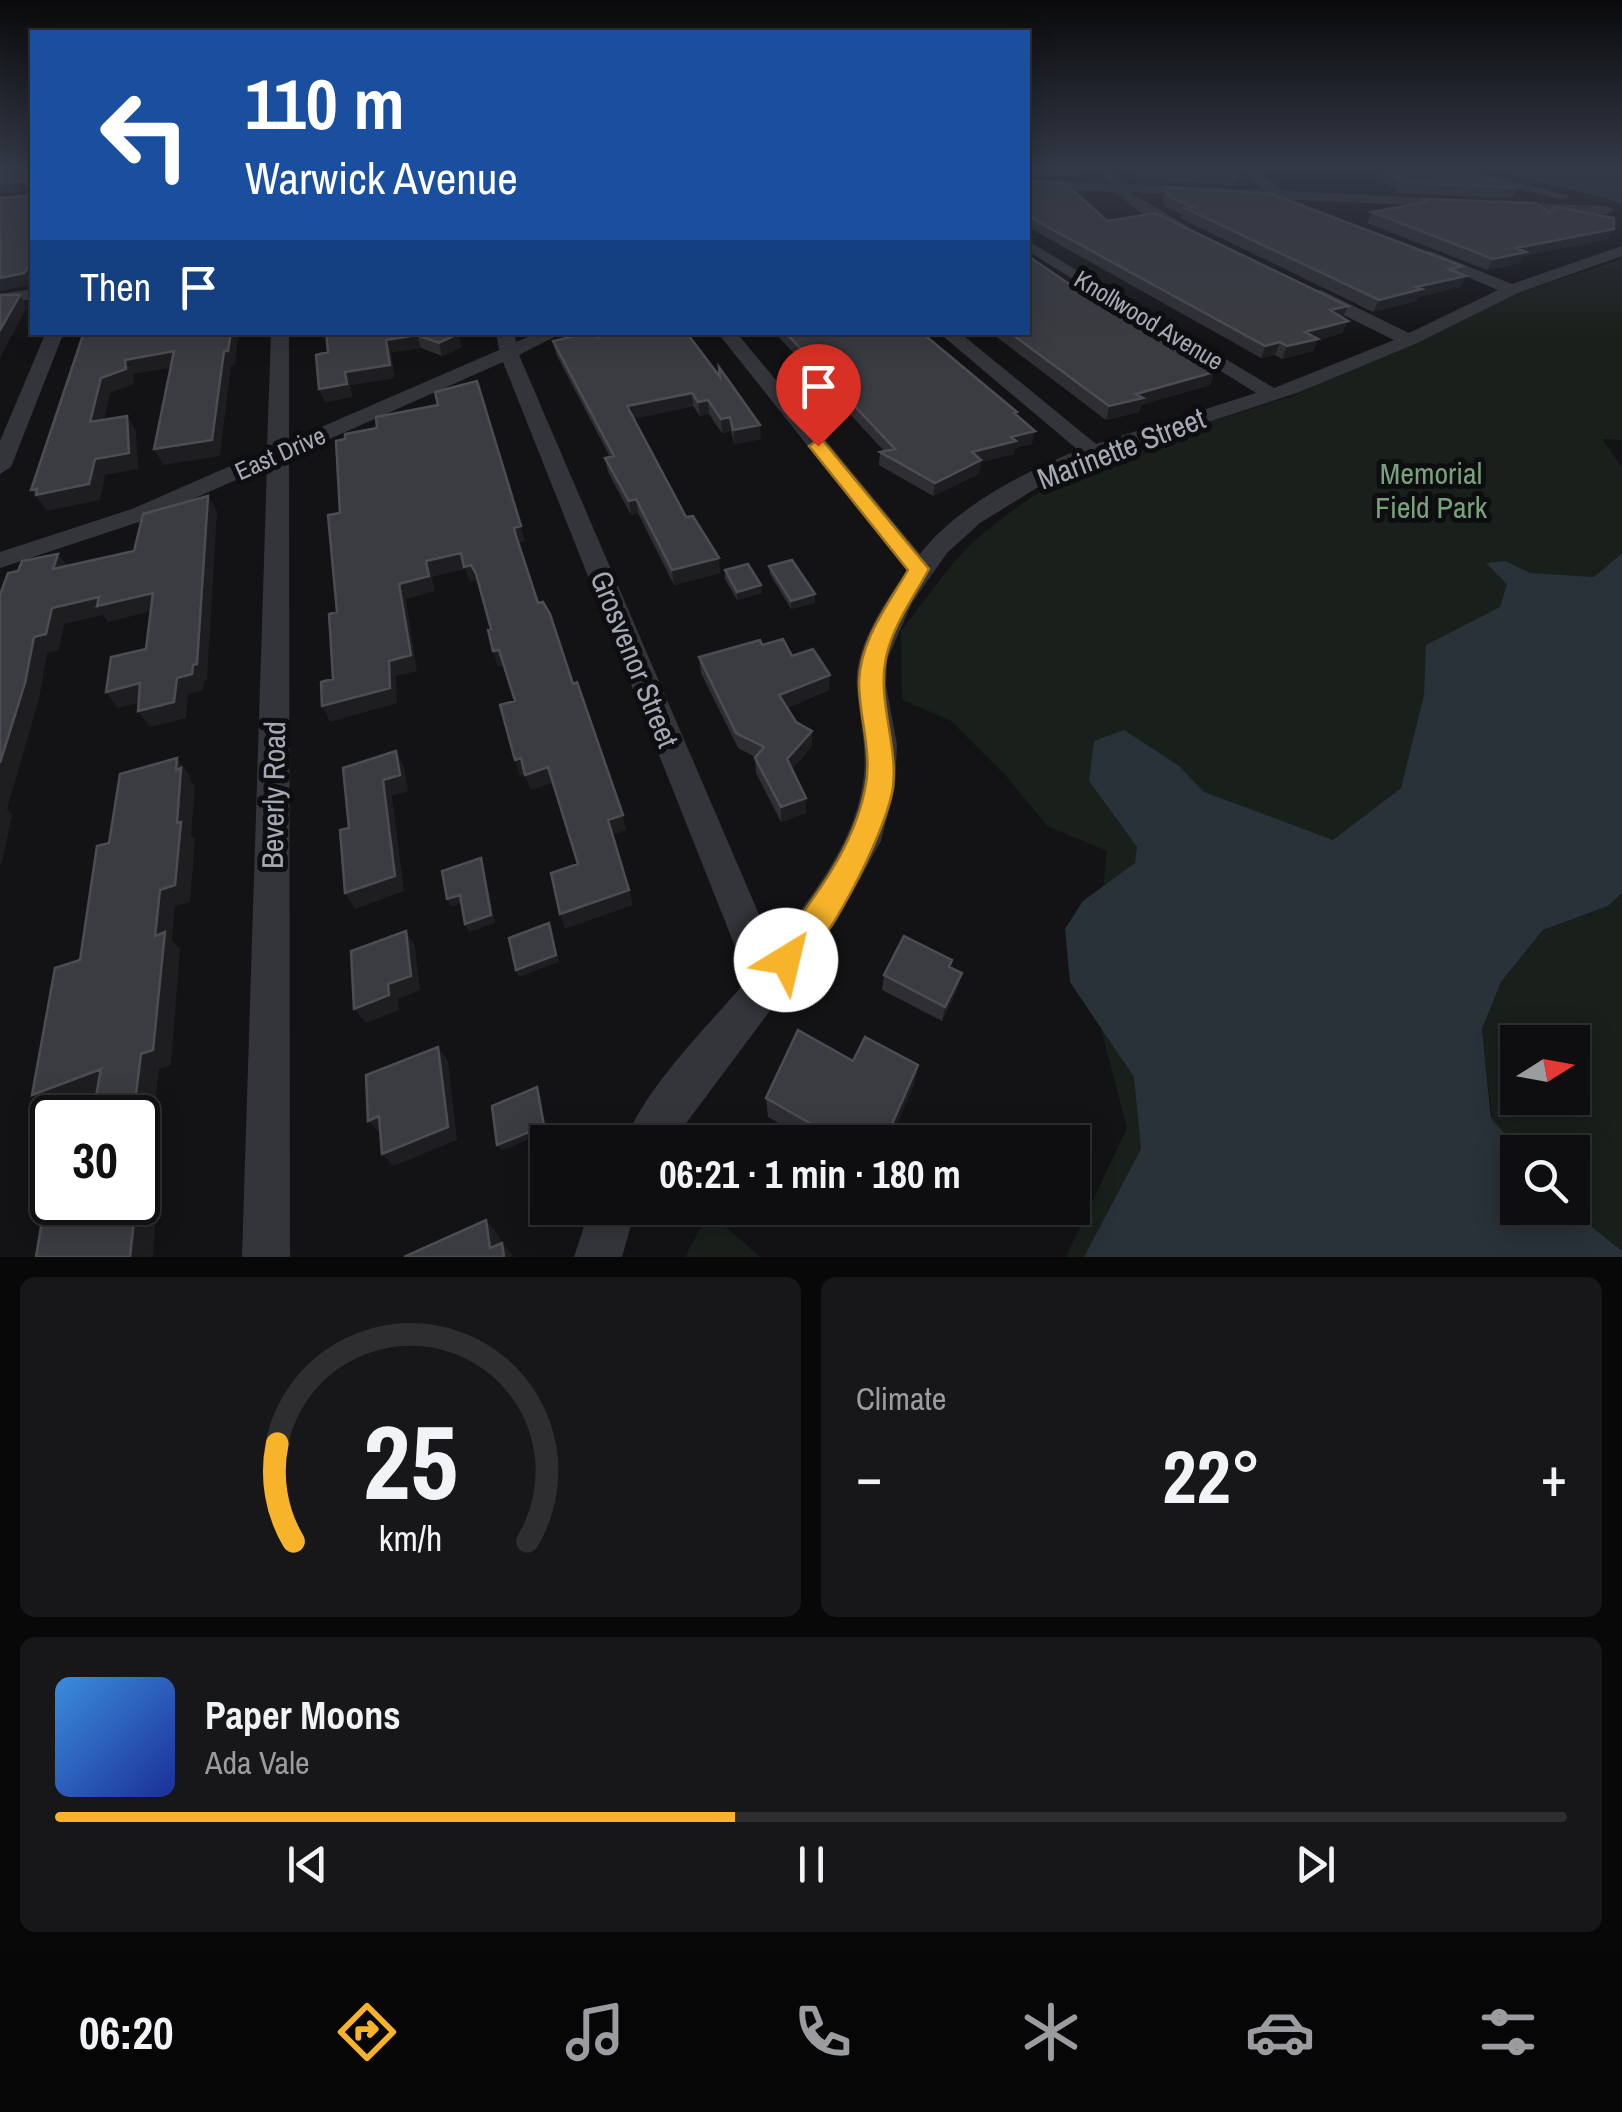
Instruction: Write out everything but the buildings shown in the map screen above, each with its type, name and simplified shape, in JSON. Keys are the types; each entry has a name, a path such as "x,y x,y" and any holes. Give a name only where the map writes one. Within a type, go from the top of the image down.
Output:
{"street":[{"path":"1173,225 1200,238"},
{"path":"1401,244 1512,290"},
{"name":"Knollwood Avenue","path":"1030,246 1271,394"},
{"name":"Marinette Street","path":"658,1125 821,913 864,841 879,788 880,744 871,685 873,660 886,626 919,569 972,518 1050,470 1093,452 1271,394 1409,340 1512,290 1622,251"},
{"path":"1303,288 1409,340"},
{"path":"0,300 30,294"},
{"path":"0,467 55,335"},
{"name":"Beverly Road","path":"266,1257 280,335"},
{"name":"East Drive","path":"0,560 140,514 278,454 507,342 541,335"},
{"path":"728,335 919,569"},
{"path":"951,335 1093,452"},
{"name":"Grosvenor Street","path":"507,342 769,984"},
{"path":"598,1257 608,1225"}],"green space":[{"name":"Memorial Field Park","path":"1622,259 1622,440 1602,439 1622,467 1622,553 1401,788 1333,840 1285,823 1162,1166 1119,1257 1066,1257 1081,1225 1090,1225 1090,1206 1127,1128 1092,995 1107,851 1047,826 1007,777 950,720 902,700 901,631 952,565 982,534 1057,482 1094,464 1110,461 1103,455 1292,396 1524,291"},
{"path":"1622,893 1622,1257 1484,1257 1468,1175 1492,1117 1482,1029 1501,982 1543,930 1608,906"},
{"path":"702,1225 724,1225 760,1257 685,1257"}],"shaded area":[{"path":"1622,553 1622,893 1608,906 1543,930 1501,982 1482,1029 1491,1118 1506,1135 1500,1135 1500,1225 1589,1225 1622,1251 1622,1257 1084,1257 1141,1149 1134,1077 1070,982 1065,929 1083,901 1135,863 1137,847 1089,781 1094,741 1124,730 1179,766 1204,792 1333,840 1401,788 1424,695 1426,645 1500,607 1507,584 1486,563 1505,561 1530,573 1594,577"}],"route":[{"path":"786,960 821,913 864,841 879,788 880,744 871,685 873,660 880,638 919,569 818,446"}]}
